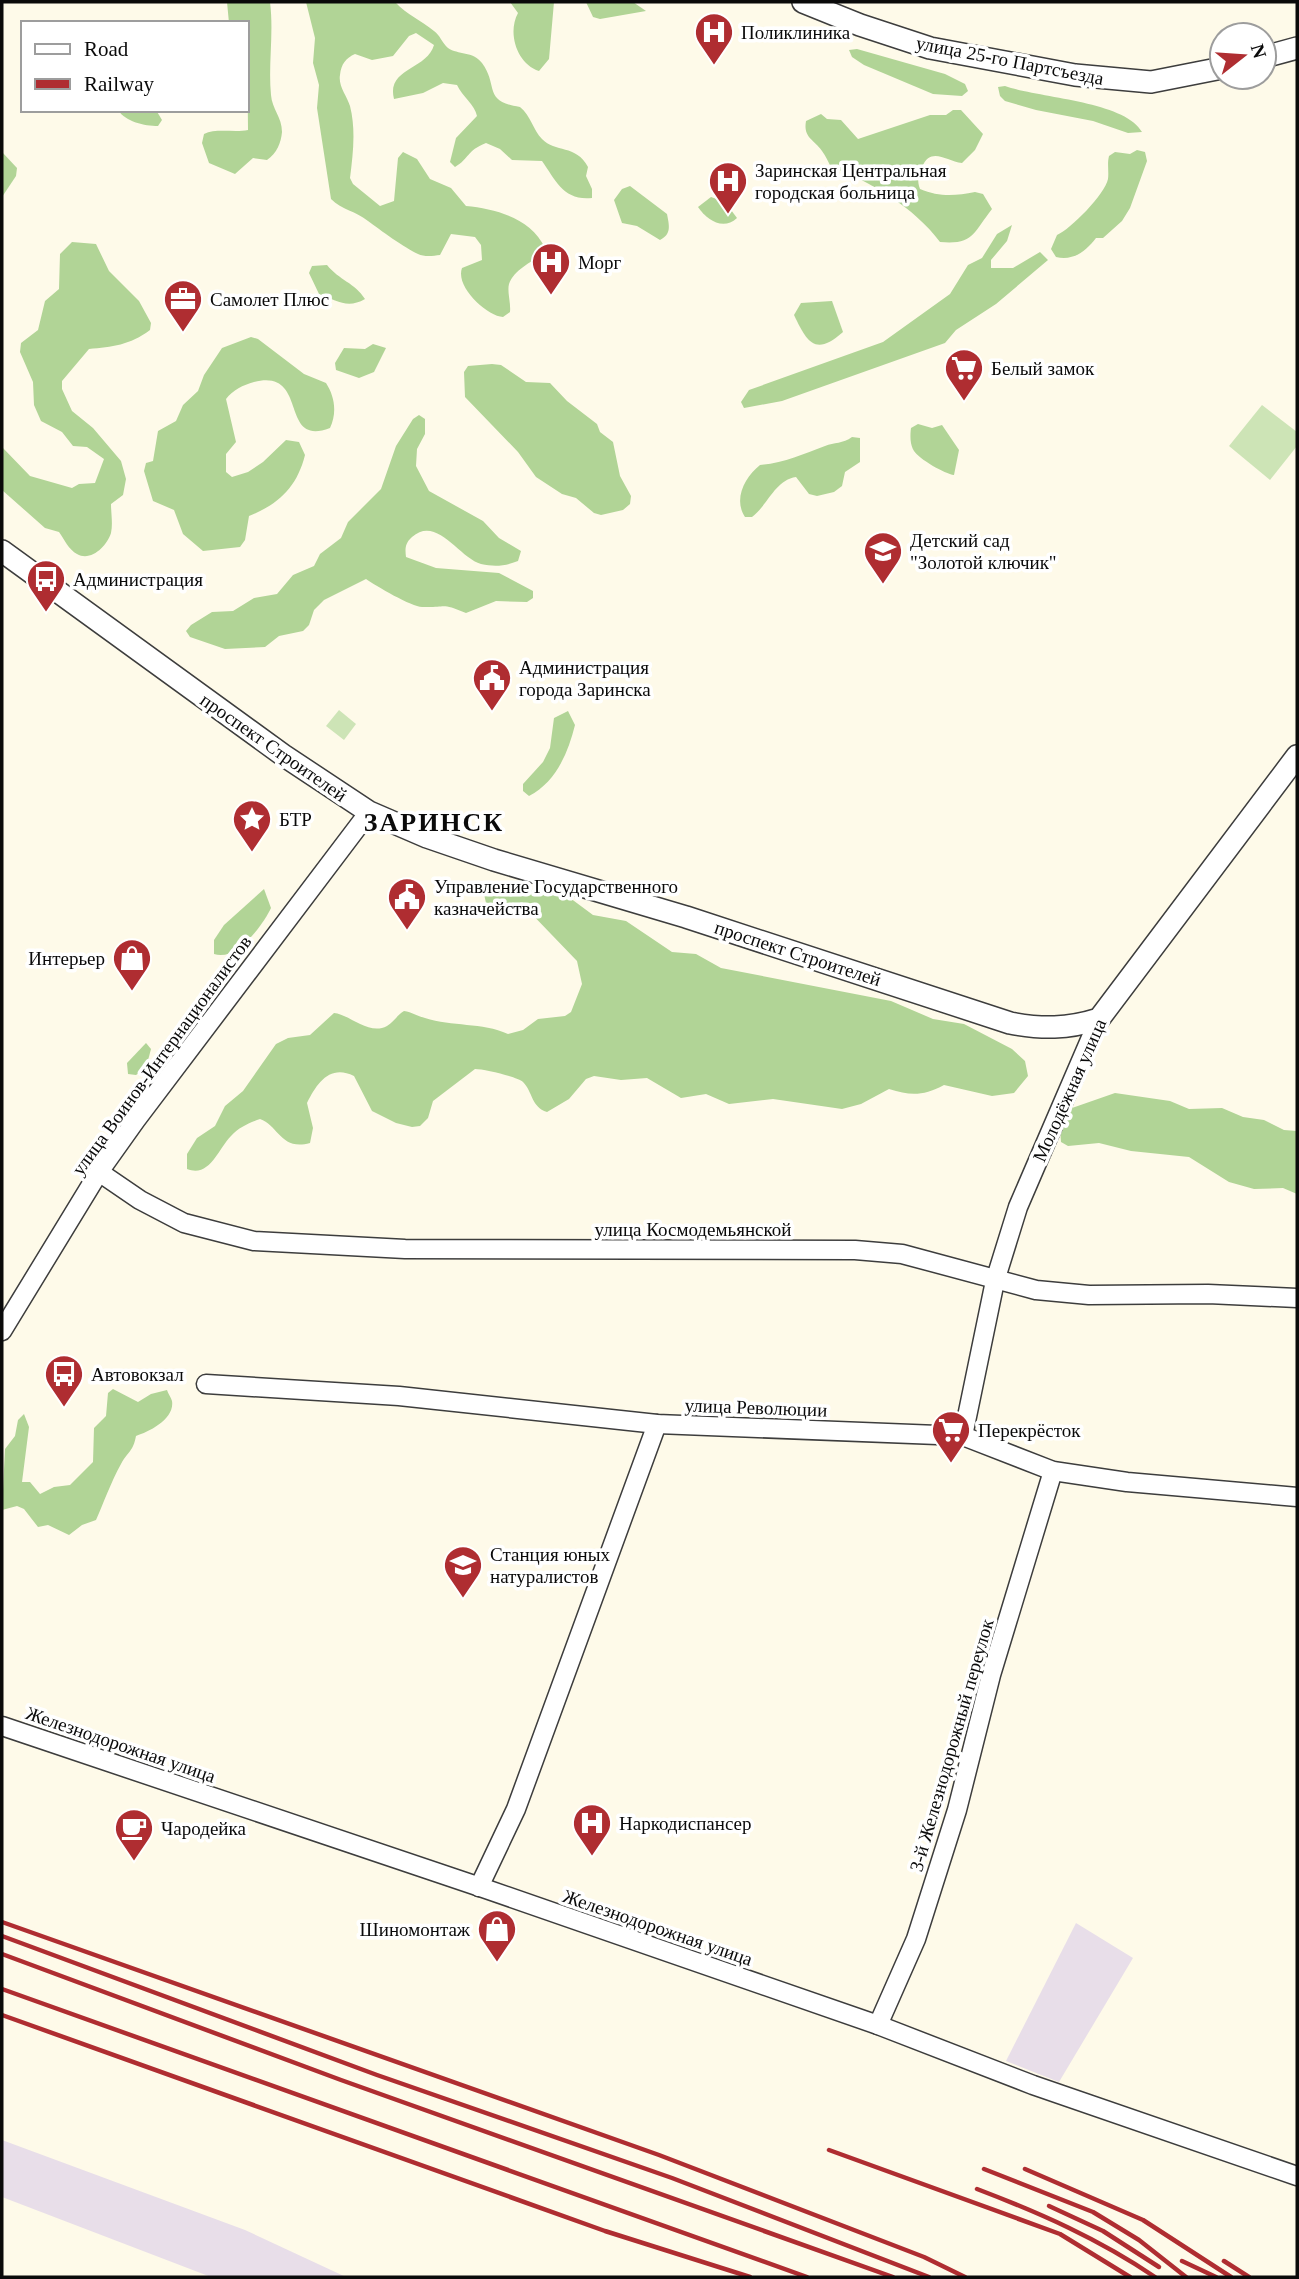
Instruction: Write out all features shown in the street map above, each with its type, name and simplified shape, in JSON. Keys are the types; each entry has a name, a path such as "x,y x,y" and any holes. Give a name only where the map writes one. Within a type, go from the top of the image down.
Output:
{"street":[{"name":"улица 25-го Партсъезда","path":"803,2 860,25 930,48 1075,75 1152,82 1208,71"},
{"path":"1278,53 1297,48"},
{"name":"проспект Строителей","path":"2,551 284,755 369,812 483,856 686,917 1010,1023 1042,1029 1078,1026 1099,1019"},
{"name":"Молодёжная улица","path":"963,1436 995,1281 1018,1208 1099,1019 1297,756"},
{"name":"улица Воинов-Интернационалистов","path":"2,1331 100,1172 369,812"},
{"name":"улица Космодемьянской","path":"100,1172 140,1200 184,1223 254,1241 405,1249 855,1250 902,1254 1036,1290 1089,1295 1208,1294 1297,1298"},
{"name":"улица Революции","path":"206,1384 399,1396 657,1424 963,1436 1053,1471 1127,1482 1297,1497"},
{"path":"479,1886 516,1809 657,1424"},
{"name":"3-й Железнодорожный переулок","path":"878,2025 916,1939 949,1835 991,1675 1053,1471"},
{"name":"Железнодорожная улица","path":"2,1726 479,1886 878,2025 1033,2085 1297,2176"}],"shaded area":[{"path":"1076,1923 1133,1958 1059,2082 1006,2061"},
{"path":"2,2140 245,2230 346,2277 211,2277 2,2197"}],"green space":[{"path":"227,2 270,2 271,95 282,132 278,148 267,160 253,158 235,174 209,163 202,143 204,134 209,132 248,130 248,21 229,21"},
{"path":"306,2 395,2 436,33 448,48 478,59 487,71 493,91 500,101 520,107 542,139 578,155 588,167 586,176 592,189 592,198 568,193 542,161 512,160 500,149 486,143 455,167 450,162 456,138 477,116 457,85 443,83 423,93 394,99 396,81 424,60 434,45 416,33 409,36 393,56 372,60 355,54 343,65 340,83 350,106 353,124 350,178 353,184 380,206 394,201 398,158 403,152 417,159 430,179 451,188 466,206 512,217 531,229 539,238 545,248 542,255 523,267 511,279 510,312 503,317 481,306 463,284 462,268 482,260 481,245 475,237 451,234 440,255 420,255 331,199 317,108 319,85 313,63 315,38"},
{"path":"510,2 554,2 549,59 539,71 525,62 516,47 514,30 518,13"},
{"path":"586,2 633,2 646,11 600,19 593,17"},
{"path":"857,49 945,74 965,84 968,91 962,96 933,94 864,65 852,57 849,50"},
{"path":"1005,86 1118,113 1133,122 1142,132 1128,133 1093,121 1005,101 1000,96 998,87"},
{"path":"953,110 961,110 983,134 975,150 962,163 939,156 930,157 922,167 918,181 920,189 940,195 975,192 983,194 992,209 972,236 960,241 940,242 918,218 891,197 831,167 805,127 806,121 821,114 827,119 841,120 858,139 930,115 946,115"},
{"path":"120,112 157,112 162,120 158,126 141,124 126,118"},
{"path":"1137,150 1145,152 1147,161 1130,208 1122,221 1103,238 1096,238 1079,254 1068,258 1056,257 1051,249 1057,235 1087,210 1106,185 1109,156 1115,152 1130,154"},
{"path":"2,152 17,168 16,176 2,197"},
{"path":"630,186 667,214 669,225 664,238 660,240 637,226 622,223 614,200 622,189"},
{"path":"711,197 725,202 737,218 721,224 706,216 698,207"},
{"path":"1012,225 1007,241 991,260 991,268 1013,268 1040,252 1048,260 996,304 956,330 945,343 782,401 744,408 741,402 749,390 883,342 950,294 968,265 982,258 997,234"},
{"path":"72,242 96,244 109,271 139,301 151,323 150,330 128,342 89,349 62,381 62,389 72,411 93,428 121,461 126,479 123,495 111,504 112,526 109,538 98,551 88,556 74,552 59,532 45,528 2,490 2,447 30,476 72,488 79,484 95,483 104,459 87,447 73,446 62,432 41,421 34,405 33,382 20,352 21,343 38,330 45,301 59,289 60,254"},
{"path":"327,265 357,289 365,299 348,304 319,294 309,273 312,266"},
{"path":"832,301 843,332 825,344 813,343 803,333 794,315 801,303"},
{"path":"251,337 258,339 304,374 326,383 333,399 334,417 330,428 314,431 304,427 282,386 271,381 250,383 238,388 226,399 236,442 226,454 226,472 232,477 248,472 263,462 286,440 299,442 305,455 297,476 285,493 269,506 249,516 245,540 240,547 203,551 183,534 174,510 153,501 144,471 146,463 153,461 158,431 176,421 183,405 198,391 204,375 222,348"},
{"path":"373,344 386,348 374,372 359,378 336,370 335,363 344,348 365,349"},
{"path":"501,365 526,382 550,383 567,401 597,424 600,432 613,442 620,476 631,496 630,504 623,510 601,515 594,513 576,498 562,494 536,477 518,452 465,397 464,372 468,366"},
{"path":"1262,405 1297,432 1297,446 1270,480 1229,446"},
{"path":"419,415 425,419 425,434 417,449 416,466 429,491 483,521 499,538 521,551 518,561 513,563 495,566 481,564 439,534 430,531 421,532 410,539 406,546 406,557 436,568 499,573 533,591 533,598 527,602 496,601 466,613 447,607 417,606 366,579 324,600 314,610 309,625 303,631 279,636 265,647 225,649 190,637 186,631 191,625 212,612 233,611 254,598 277,594 293,575 314,566 320,554 341,538 348,522 381,489 396,446 413,419"},
{"path":"918,424 932,428 942,425 959,450 954,475 932,466 914,451 911,428"},
{"path":"852,437 860,438 860,462 845,472 842,486 834,492 817,496 809,494 796,477 777,488 752,517 745,517 740,503 742,489 760,465 785,460"},
{"path":"339,710 356,724 344,740 326,726"},
{"path":"568,711 575,725 560,766 547,783 529,796 523,791 523,784 543,762 550,748 554,718"},
{"path":"513,883 535,891 566,895 593,915 626,921 672,952 696,954 721,968 891,1001 933,1019 964,1024 1012,1049 1025,1061 1028,1076 1014,1093 992,1096 944,1085 917,1094 889,1089 861,1104 842,1109 773,1099 729,1104 706,1094 681,1098 647,1078 621,1080 594,1076 586,1079 569,1099 547,1112 538,1107 520,1080 475,1069 433,1101 428,1118 420,1126 412,1127 396,1123 372,1111 354,1076 338,1072 320,1083 307,1103 313,1128 310,1143 300,1145 286,1141 260,1119 234,1133 208,1166 195,1171 187,1169 187,1154 197,1138 215,1126 225,1106 243,1091 276,1044 288,1038 310,1035 334,1013 366,1027 380,1028 387,1026 404,1011 435,1021 488,1028 508,1034 523,1030 538,1019 565,1016 571,1012 582,984 577,961 525,907 486,903 484,894 499,892"},
{"path":"264,889 271,908 262,923 248,940 231,953 214,954 214,940 224,925"},
{"path":"146,1043 151,1049 146,1068 136,1075 128,1074 127,1063"},
{"path":"1115,1093 1170,1101 1189,1109 1222,1108 1243,1117 1264,1120 1284,1130 1297,1131 1297,1194 1283,1188 1254,1189 1229,1182 1189,1157 1131,1151 1099,1143 1068,1146 1061,1142 1060,1128 1066,1124 1072,1108"},
{"path":"113,1389 138,1402 151,1394 167,1390 172,1408 160,1424 136,1436 96,1520 82,1525 69,1535 48,1525 38,1527 24,1509 17,1506 2,1510 5,1449 15,1436 18,1420 24,1414 29,1427 22,1482 30,1482 40,1494 54,1487 70,1485 93,1462 94,1428 106,1416 108,1393"}],"railway":[{"path":"2,1922 659,2155 924,2257 965,2277"},
{"path":"2,1936 377,2075 672,2178 929,2277"},
{"path":"2,1954 341,2080 893,2277"},
{"path":"2,1989 807,2277"},
{"path":"2,2015 605,2231 750,2277"},
{"path":"829,2150 1060,2234 1130,2277"},
{"path":"984,2169 1093,2212 1139,2240 1186,2277"},
{"path":"1025,2169 1143,2220 1231,2277"},
{"path":"977,2189 1069,2228 1155,2277"},
{"path":"1049,2206 1103,2231 1159,2267"},
{"path":"1182,2261 1216,2277"},
{"path":"1224,2261 1249,2277"}],"place":[{"name":"Поликлиника","path":"714,66"},
{"name":"Заринская Центральная городская больница","path":"728,215"},
{"name":"Морг","path":"551,296"},
{"name":"Самолет Плюс","path":"183,333"},
{"name":"Белый замок","path":"964,402"},
{"name":"Детский сад \"Золотой ключик\"","path":"883,585"},
{"name":"Администрация","path":"46,613"},
{"name":"Администрация города Заринска","path":"492,712"},
{"name":"БТР","path":"252,853"},
{"name":"Управление Государственного казначейства","path":"407,931"},
{"name":"Интерьер","path":"132,992"},
{"name":"Автовокзал","path":"64,1408"},
{"name":"Перекрёсток","path":"951,1464"},
{"name":"Станция юных натуралистов","path":"463,1599"},
{"name":"Наркодиспансер","path":"592,1857"},
{"name":"Чародейка","path":"134,1862"},
{"name":"Шиномонтаж","path":"497,1963"}],"district":[{"name":"ЗАРИНСК","path":"434,822"}]}
